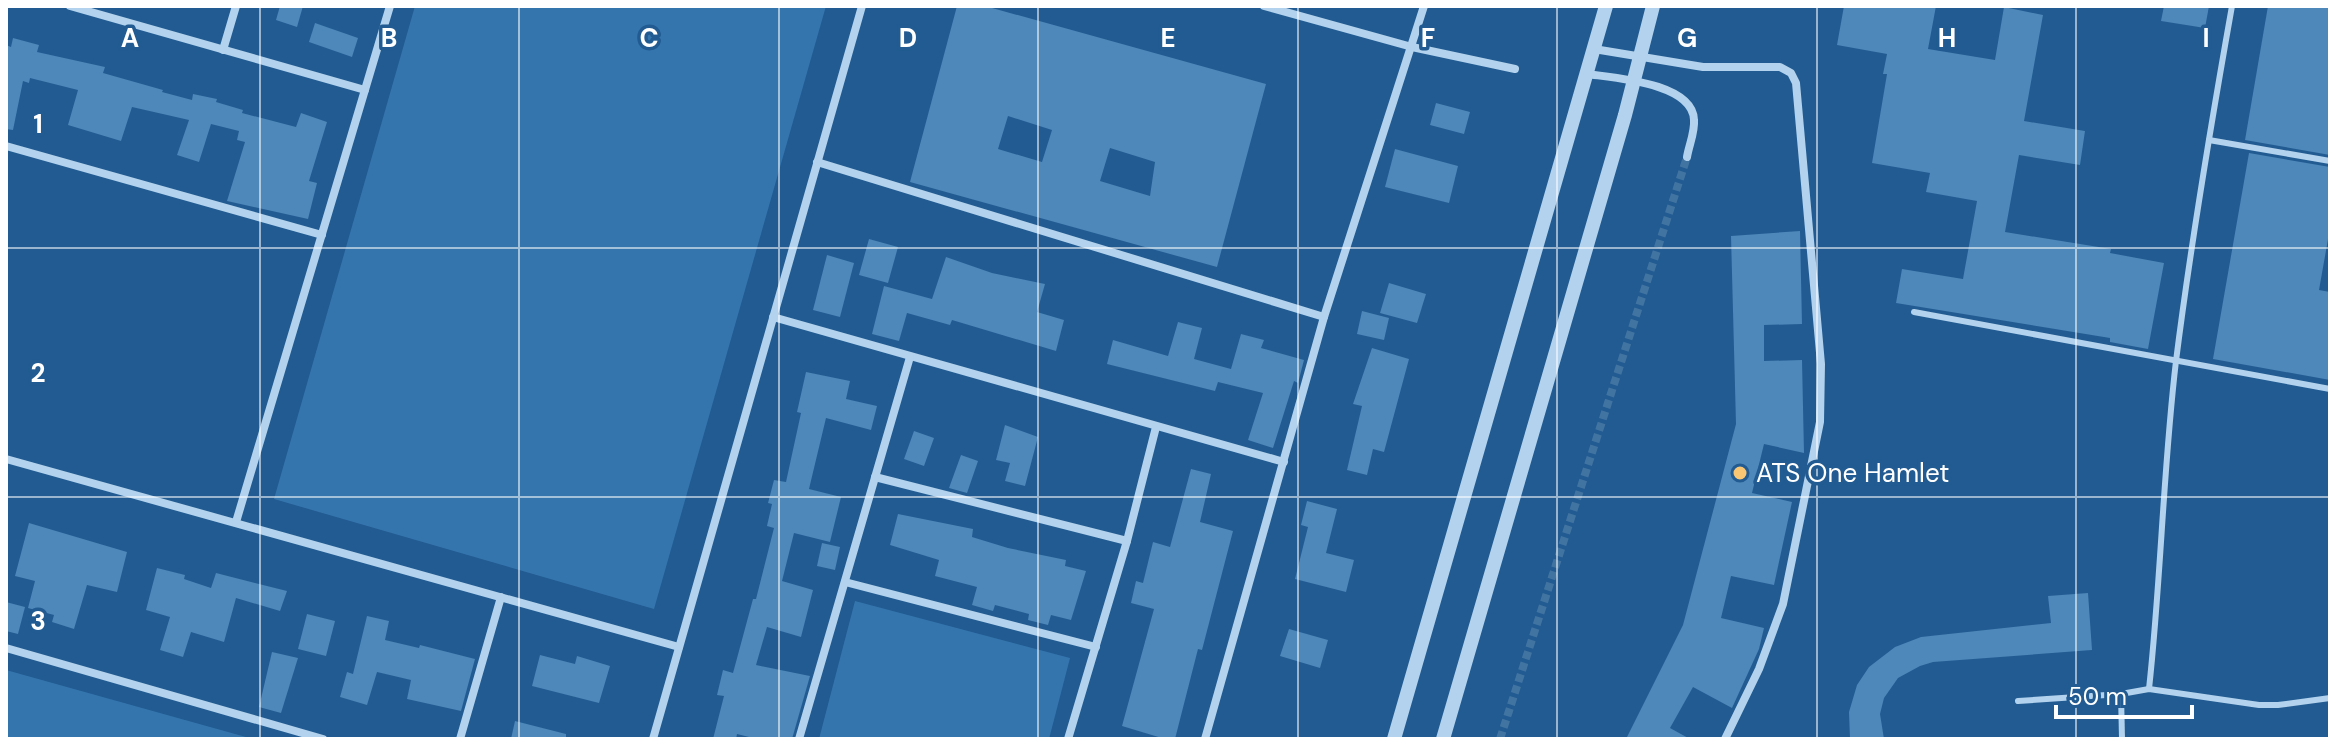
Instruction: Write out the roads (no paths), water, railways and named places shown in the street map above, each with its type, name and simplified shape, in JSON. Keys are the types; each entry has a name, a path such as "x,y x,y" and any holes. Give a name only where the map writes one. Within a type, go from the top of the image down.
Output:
{"street":[{"path":"70,6 365,90"},
{"path":"223,50 236,6"},
{"path":"236,522 390,6"},
{"path":"653,739 862,6"},
{"path":"1264,6 1412,47 1515,69"},
{"path":"1205,739 1324,317 1424,6"},
{"path":"1394,739 1606,6"},
{"path":"1443,739 1653,6"},
{"path":"1594,49 1703,67 1780,67 1791,73 1799,100 1821,364 1820,422 1783,604 1759,669 1725,739"},
{"path":"1587,74 1634,81 1680,95 1687,102 1694,120 1687,157"},
{"path":"6,146 322,235"},
{"path":"817,162 1324,317"},
{"path":"773,317 1284,462"},
{"path":"799,739 910,357"},
{"path":"1068,739 1127,541 1156,427"},
{"path":"6,459 679,647"},
{"path":"875,477 1127,541"},
{"path":"845,582 1096,647"},
{"path":"460,739 501,597"},
{"path":"6,648 323,739"},
{"path":"283,739 285,729"}],"lane":[{"path":"2149,689 2159,584 2163,488 2177,360 2232,6"},
{"path":"2209,140 2330,161"},
{"path":"1914,312 2330,389"},
{"path":"2018,701 2121,694 2149,689 2259,705 2330,698"},
{"path":"2121,694 2122,739"}],"tunnel":[{"path":"1500,739 1687,157"}],"place":[{"name":"ATS One Hamlet","path":"1740,473"}]}
